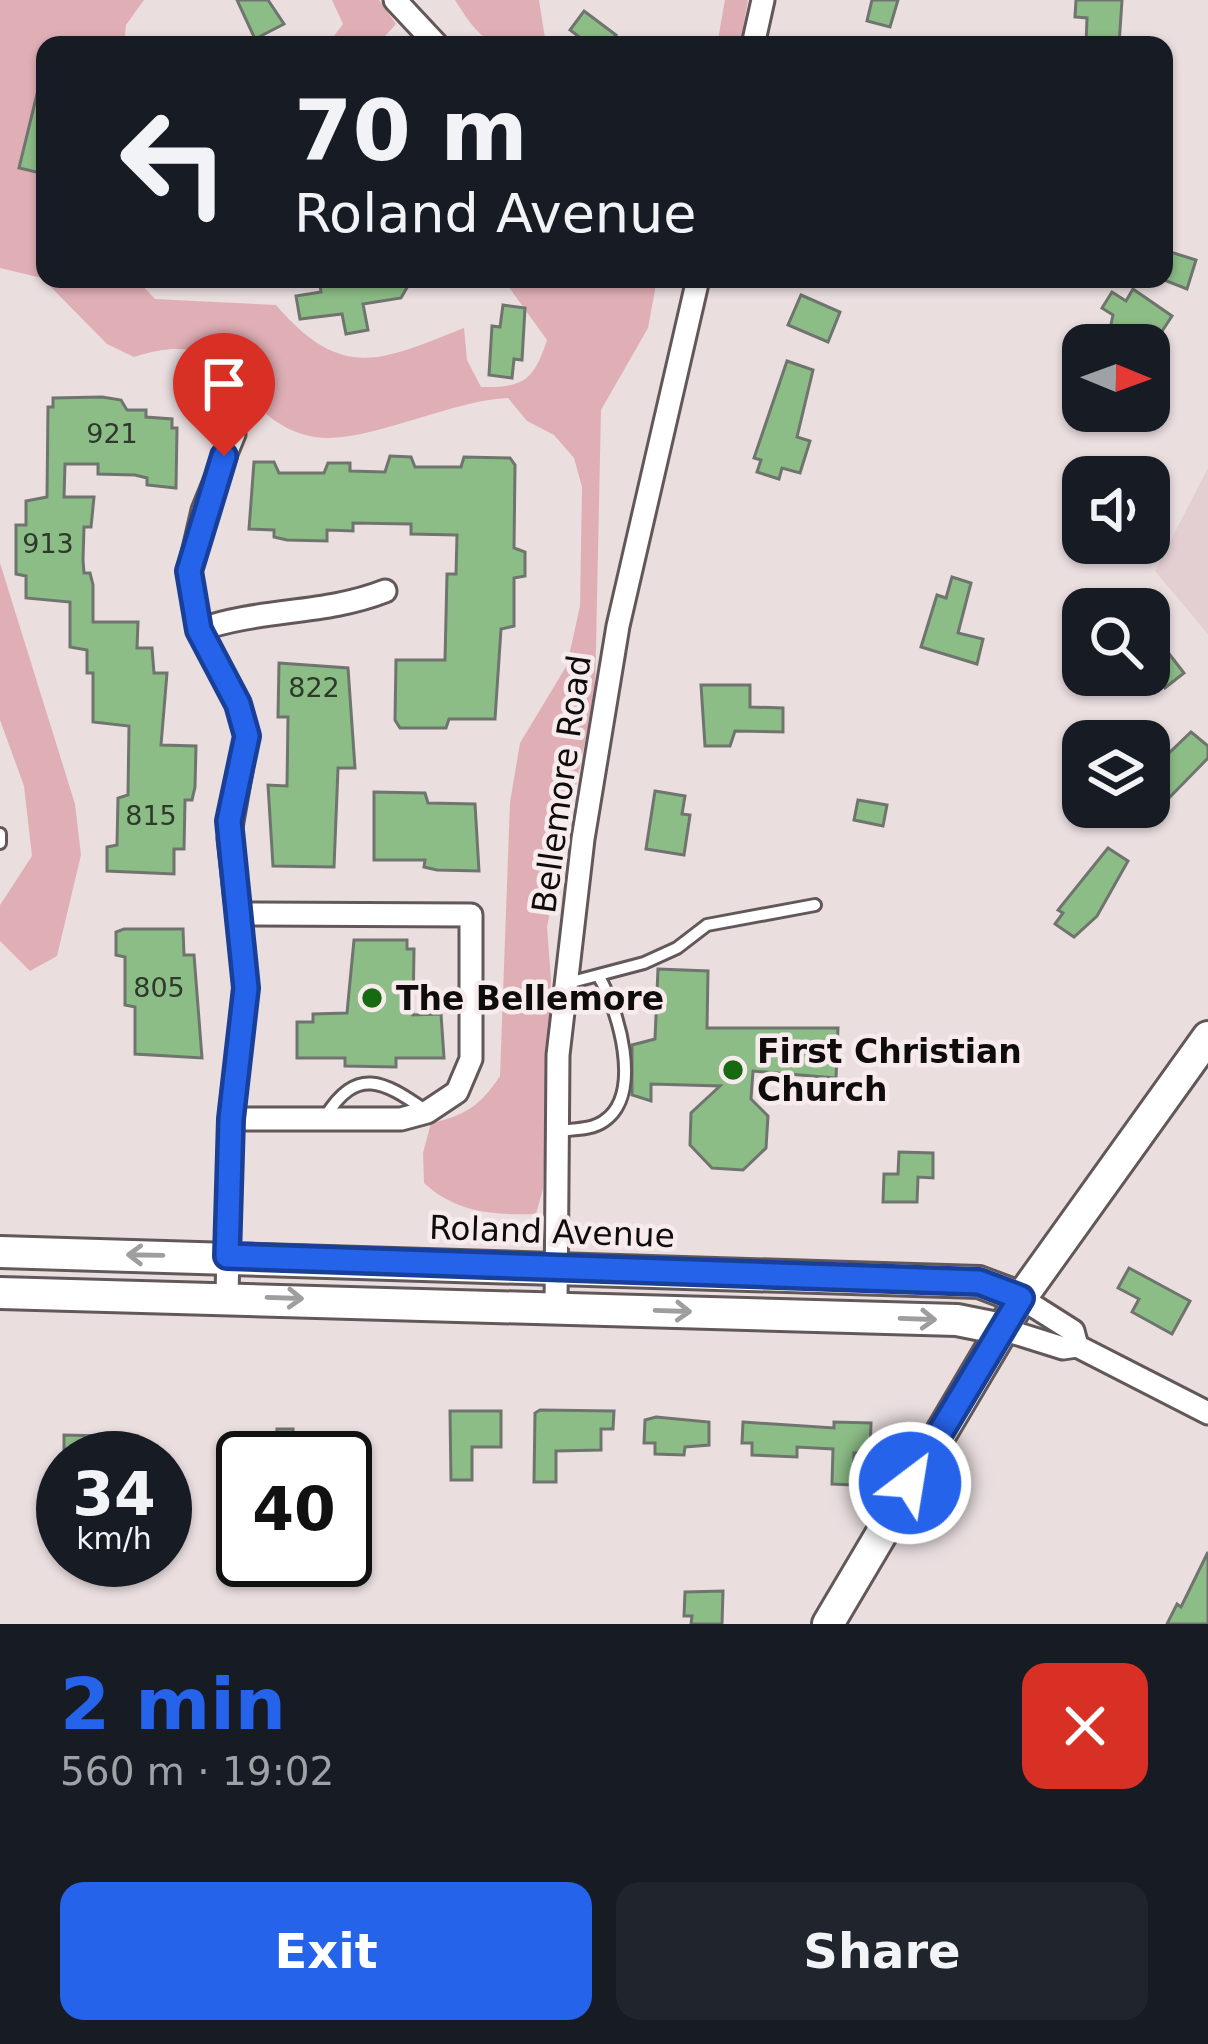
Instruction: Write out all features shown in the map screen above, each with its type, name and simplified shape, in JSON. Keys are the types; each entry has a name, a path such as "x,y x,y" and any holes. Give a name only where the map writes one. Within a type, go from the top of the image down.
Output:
{"street":[{"path":"395,0 429,36"},
{"path":"755,36 763,0"},
{"name":"Bellemore Road","path":"556,1307 557,1131 565,984 618,626 696,288"},
{"path":"227,1297 231,1119 246,988 229,821 247,736 238,704 199,630 190,592 191,551 233,434"},
{"path":"199,630 255,613 330,610 385,591"},
{"path":"231,1119 401,1119 428,1112 457,1092 471,1059 471,915 240,914"},
{"path":"828,1624 1021,1298 1208,1036"},
{"name":"Roland Avenue","path":"0,1252 979,1282 1021,1298 1073,1331 1077,1346"},
{"name":"Roland Avenue","path":"0,1292 957,1320 1063,1348 1077,1346 1174,1400 1208,1413"}],"lane":[{"path":"565,984 599,977 677,948 707,925 815,905"},
{"path":"557,1131 599,1125 613,1114 623,1084 624,1039 615,1004 599,977"},
{"path":"325,1117 348,1089 366,1082 392,1088 428,1112"}],"shaded area":[{"path":"0,0 144,0 126,25 125,36 36,36 36,277 0,268"},
{"path":"332,0 379,0 396,24 385,36 334,36 343,24"},
{"path":"455,0 539,0 545,36 484,36"},
{"path":"725,0 748,0 742,36 719,36"},
{"path":"52,288 145,288 155,299 276,305 322,346 364,358 409,349 464,328 467,360 481,387 508,386 532,373 547,340 509,288 655,288 648,328 601,410 595,693 547,927 551,980 543,1189 536,1214 490,1213 449,1201 424,1183 423,1153 431,1123 471,1108 500,1076 510,802 520,743 567,665 580,606 582,487 574,458 554,435 527,421 508,398 358,435 315,437 287,428 265,413 217,362 197,352 170,349 134,357 107,344"},
{"path":"1208,468 1208,634 1155,571 1159,564 1170,564 1170,542"},
{"path":"0,563 75,804 81,855 57,956 30,971 0,941 0,905 32,856 24,786 0,720"}],"building":[{"path":"237,0 268,0 284,24 254,36"},
{"path":"872,0 898,0 890,27 867,21"},
{"path":"1076,0 1122,0 1120,36 1086,36 1087,18 1075,17"},
{"path":"584,11 616,35 578,36 570,30"},
{"path":"36,98 36,172 19,168"},
{"path":"1173,253 1196,260 1187,289 1173,284"},
{"path":"320,288 407,288 401,298 363,304 368,330 346,334 342,314 300,319 296,296 321,292"},
{"path":"1133,289 1172,316 1167,324 1111,324 1113,315 1102,308 1112,292 1126,301"},
{"path":"801,295 840,312 828,342 788,325"},
{"path":"503,305 525,308 522,360 514,359 512,378 489,375 492,326 500,327"},
{"path":"787,361 813,370 797,437 810,441 800,473 782,468 779,479 757,472 761,460 754,458"},
{"path":"53,398 121,400 127,410 146,410 146,417 172,419 172,428 177,428 176,488 147,485 147,478 135,475 98,474 98,464 65,464 64,497 94,497 91,527 84,527 83,560 84,573 90,573 93,585 93,622 138,622 137,648 152,648 154,673 167,673 161,745 196,746 195,787 192,800 185,800 184,849 174,849 174,874 107,871 107,847 117,845 118,798 128,795 129,726 93,722 93,673 87,673 87,650 70,647 70,602 26,598 26,576 16,574 16,525 26,525 26,501 47,497 48,407 53,407"},
{"path":"390,456 411,457 415,467 461,467 464,457 510,458 515,465 514,548 525,552 525,576 514,578 514,626 501,629 495,719 449,719 446,728 400,728 395,720 396,660 445,660 447,574 456,574 457,535 411,534 411,524 353,523 353,531 327,530 327,541 287,540 274,537 274,530 249,529 254,462 274,462 279,473 324,473 328,463 350,463 350,471 385,472"},
{"path":"952,577 971,583 958,633 983,639 977,664 921,647 937,595 946,598"},
{"path":"1170,655 1184,673 1170,684"},
{"path":"279,663 348,668 355,768 338,768 334,867 273,866 268,785 287,786 288,717 278,717"},
{"path":"701,685 750,685 750,707 783,708 783,732 735,731 730,746 705,746"},
{"path":"1191,732 1208,746 1208,758 1170,797 1170,752"},
{"path":"655,791 685,796 682,814 690,815 684,855 646,849"},
{"path":"374,792 425,793 428,803 475,804 479,871 437,870 424,867 425,860 374,860"},
{"path":"858,800 887,805 883,826 854,820"},
{"path":"1108,848 1128,861 1097,916 1074,937 1055,924 1063,913 1058,910"},
{"path":"183,929 184,955 194,955 202,1058 135,1054 135,1007 125,1005 125,957 116,955 116,932"},
{"name":"The Bellemore","path":"354,940 407,940 407,949 414,949 413,1015 441,1014 444,1058 396,1058 396,1067 345,1066 345,1058 297,1058 297,1022 313,1022 313,1014 347,1013"},
{"name":"First Christian Church","path":"658,969 708,971 707,1028 838,1028 836,1078 753,1071 751,1099 768,1116 766,1148 743,1170 712,1168 690,1145 691,1113 720,1086 651,1084 651,1101 632,1095 632,1045 655,1039"},
{"path":"899,1152 933,1153 933,1178 918,1177 917,1202 883,1202 884,1174 898,1174"},
{"path":"1129,1268 1190,1301 1172,1334 1132,1312 1139,1299 1118,1288"},
{"path":"450,1411 501,1411 501,1447 472,1447 472,1480 451,1480"},
{"path":"614,1411 613,1429 601,1429 601,1450 556,1451 556,1482 534,1482 535,1413"},
{"path":"645,1420 709,1422 709,1445 685,1447 684,1455 655,1454 655,1443 644,1443"},
{"path":"743,1422 834,1428 834,1422 871,1423 870,1453 854,1453 853,1485 832,1484 833,1449 797,1447 797,1457 752,1455 752,1443 742,1443"},
{"path":"1208,1552 1208,1624 1167,1624 1177,1604 1181,1607"},
{"path":"723,1591 722,1624 691,1624 692,1616 684,1616 685,1592"}],"place":[{"name":"The Bellemore","path":"372,998"},
{"name":"First Christian Church","path":"733,1070"}],"route":[{"path":"224,456 203,510 189,571 199,630 238,704 247,736 229,821 246,988 231,1119 227,1256 979,1282 1021,1298 910,1483"}]}
